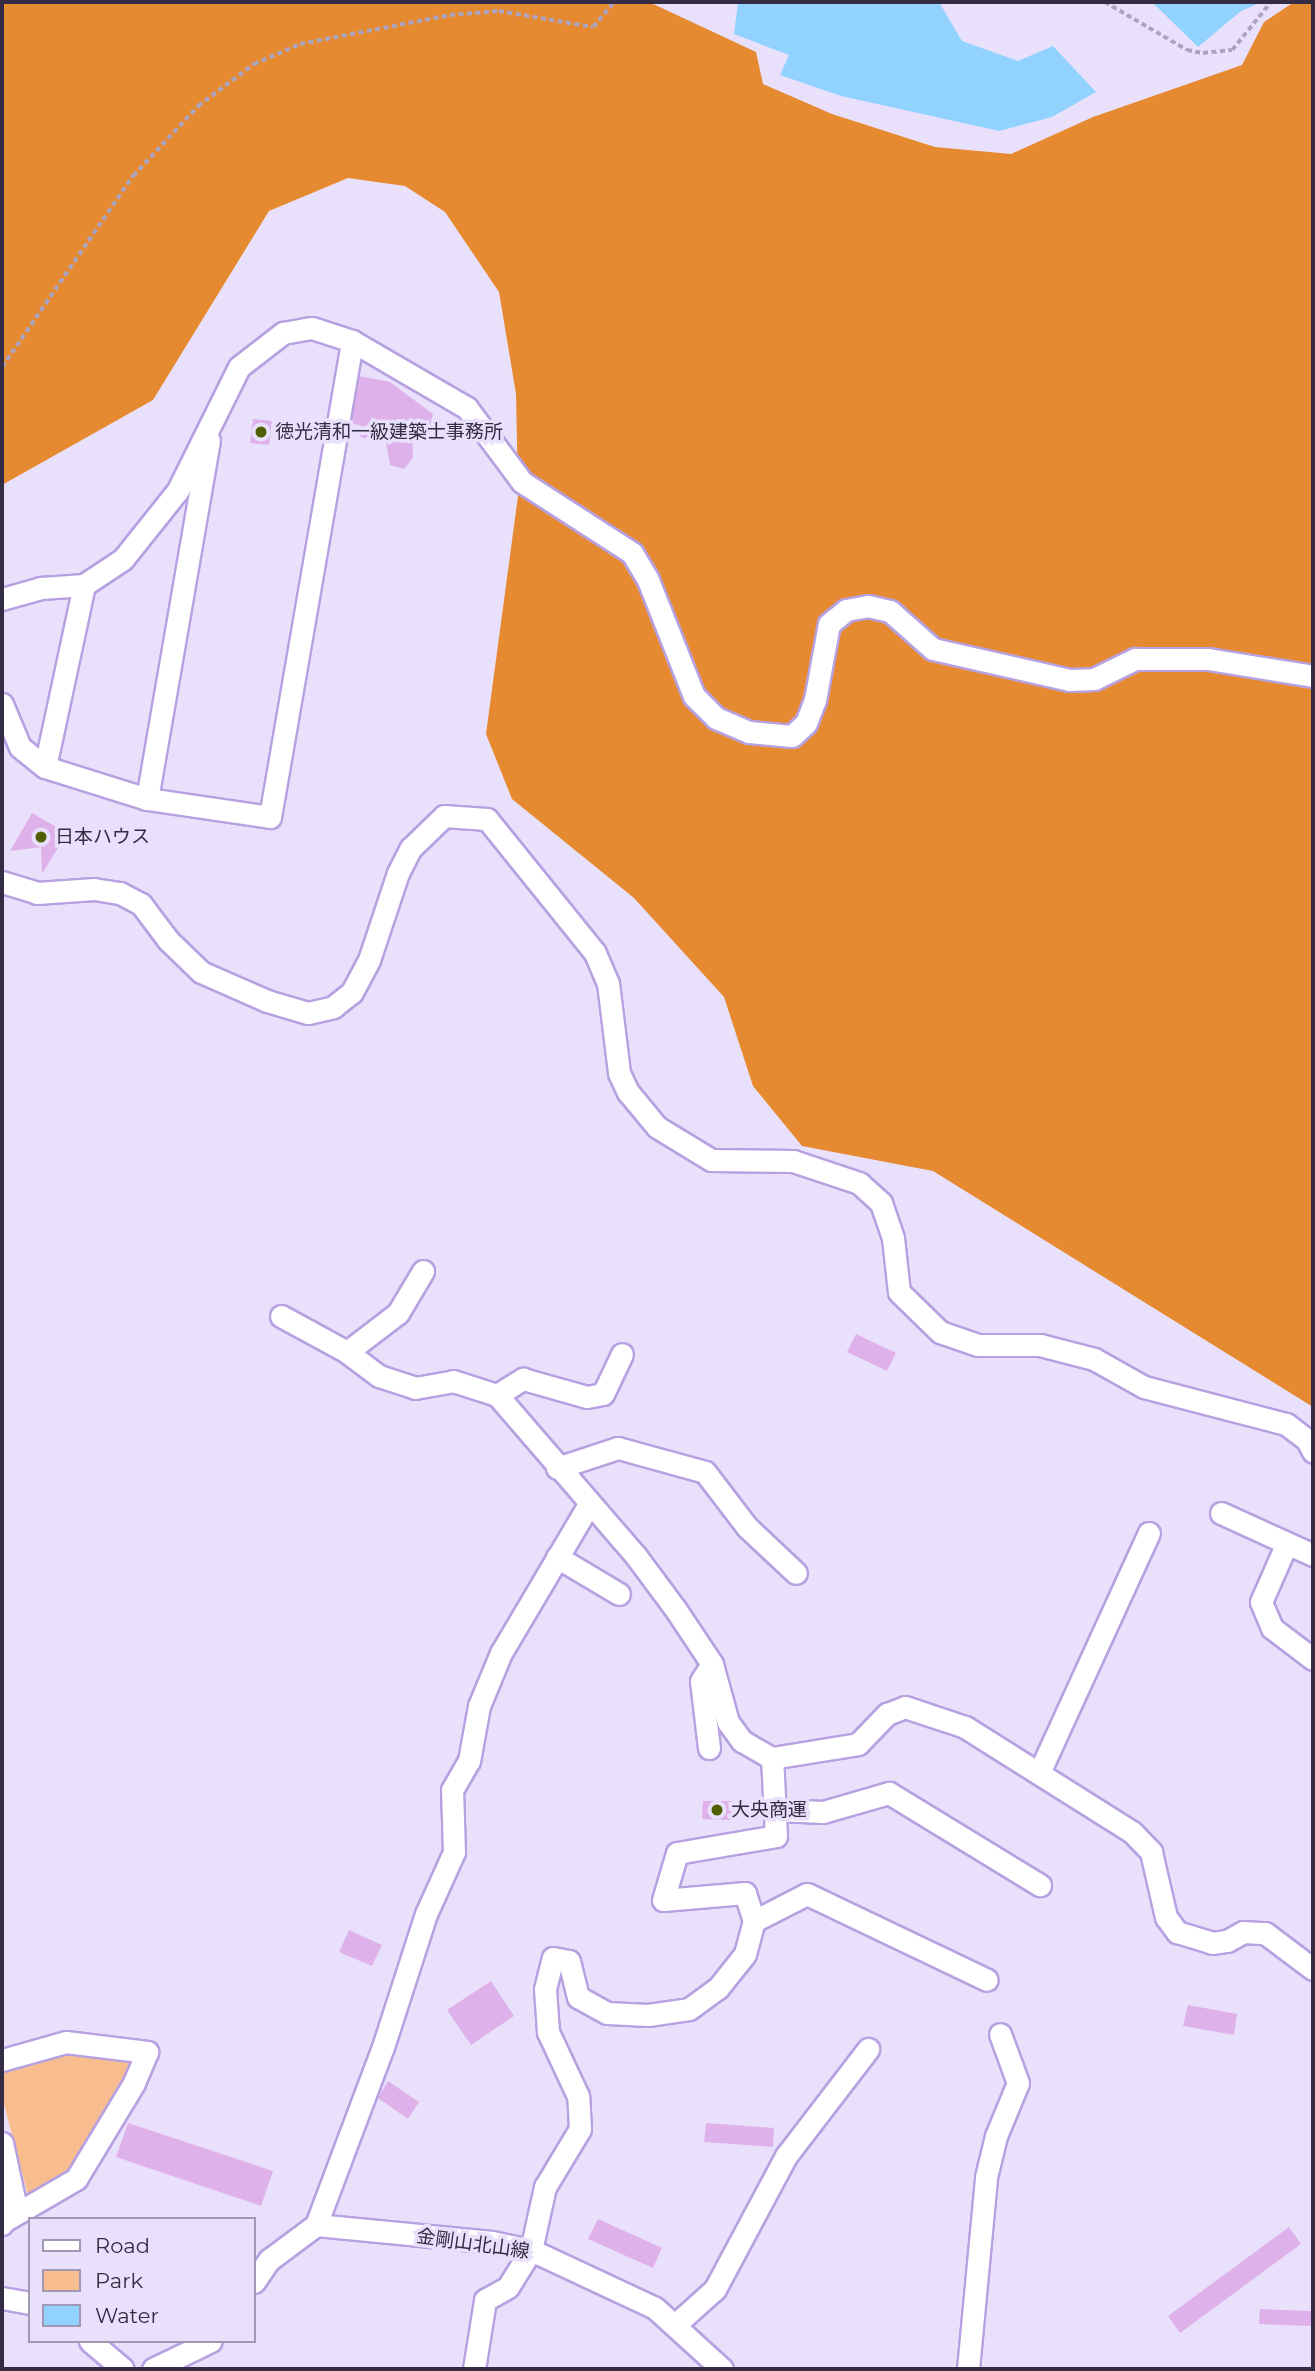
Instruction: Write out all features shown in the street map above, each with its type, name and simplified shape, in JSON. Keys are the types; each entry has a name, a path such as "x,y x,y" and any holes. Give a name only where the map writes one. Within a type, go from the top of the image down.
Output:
{"street":[{"path":"2,599 41,588 84,585 123,559 145,536 178,490 239,367 283,333 312,328 352,341 467,408 522,482 632,553 648,580 694,696 716,718 749,732 792,736 806,723 815,700 829,624 846,610 868,606 890,611 933,649 1069,680 1094,679 1135,659 1208,659 1313,676"},
{"path":"2,704 20,747 45,767 147,799 270,817 352,341"},
{"path":"147,799 214,414"},
{"path":"45,767 84,585"},
{"path":"2,882 37,893 93,889 120,892 141,904 168,940 201,972 267,1001 308,1013 333,1007 352,992 369,960 398,873 411,848 444,816 487,819 595,953 608,983 619,1073 628,1092 657,1127 711,1160 793,1161 859,1182 881,1203 893,1238 899,1292 940,1332 978,1345 1040,1345 1094,1359 1144,1387 1286,1424 1307,1440 1313,1452"},
{"path":"347,1352 398,1313 423,1271"},
{"path":"281,1316 347,1352 379,1376 415,1388 453,1381 497,1395 557,1468 636,1556 712,1664 728,1722 742,1741 772,1758 858,1744 887,1714 905,1707 965,1727 1132,1832 1151,1852 1166,1917 1177,1932 1212,1943 1227,1941 1243,1932 1265,1933 1313,1969"},
{"path":"497,1395 523,1379 587,1397 603,1394 622,1354"},
{"path":"557,1468 618,1448 705,1472 747,1527 796,1573"},
{"path":"256,2279 270,2260 316,2225 383,2047 426,1913 454,1852 452,1790 469,1761 479,1706 501,1653 589,1504"},
{"path":"1220,1513 1313,1555"},
{"path":"1039,1773 1149,1533"},
{"path":"1286,1545 1261,1602 1272,1628 1313,1659"},
{"path":"557,1557 619,1594"},
{"path":"709,1748 701,1681 712,1664"},
{"path":"474,2369 485,2301 508,2287 531,2250 545,2187 580,2129 579,2096 548,2032 545,1989 553,1958 569,1961 579,1997 607,2013 648,2015 689,2009 718,1988 745,1954 754,1921 745,1893 663,1900 677,1853 776,1836 777,1810 772,1758"},
{"path":"777,1810 823,1812 889,1793 1040,1885"},
{"path":"754,1921 807,1894 987,1980"},
{"path":"968,2369 986,2177 996,2136 1018,2083 1000,2034"},
{"path":"2,2060 66,2042 147,2052 134,2083 76,2179 2,2223"},
{"path":"676,2324 715,2289 786,2156 868,2049"},
{"path":"2,2143 14,2199 2,2223"},
{"name":"金剛山北山線","path":"316,2225 531,2250 655,2308 676,2324 722,2369"},
{"path":"2,2298 28,2303"},
{"path":"92,2343 123,2369"},
{"path":"153,2369 207,2343"}],"path":[{"path":"2,366 133,176 198,106 254,64 300,44 450,15 499,12 593,27 614,2"},
{"path":"1105,2 1186,50 1203,53 1231,50 1271,2"}],"green space":[{"path":"62,2053 137,2056 129,2080 65,2175 29,2199 2,2097 2,2067"}],"shaded area":[{"path":"2,2 649,2 756,52 763,84 832,114 935,147 1011,154 1093,117 1242,65 1264,22 1294,2 1313,2 1313,1407 933,1171 802,1146 753,1086 724,997 634,898 512,799 486,734 518,496 516,394 499,292 445,212 405,186 348,178 269,211 153,400 2,485"}],"water":[{"path":"738,2 939,2 962,41 1018,61 1053,46 1096,92 1052,117 999,131 841,96 780,75 789,55 734,34"},
{"path":"1152,2 1262,2 1241,11 1198,47"}],"building":[{"path":"359,376 390,382 433,414 427,438 412,434 413,458 404,469 390,465 386,443 360,437 362,426 351,423"},
{"name":"徳光清和一級建築士事務所","path":"253,419 272,421 269,445 250,443"},
{"name":"日本ハウス","path":"32,813 67,833 42,874 41,847 10,851"},
{"path":"856,1334 896,1353 887,1371 847,1352"},
{"name":"大央商運","path":"703,1801 732,1801 731,1820 702,1819"},
{"path":"349,1930 382,1945 372,1966 339,1952"},
{"path":"491,1981 514,2016 471,2045 447,2010"},
{"path":"1188,2005 1237,2014 1234,2035 1183,2026"},
{"path":"388,2081 419,2102 408,2119 378,2098"},
{"path":"128,2123 273,2171 261,2206 116,2157"},
{"path":"706,2123 774,2128 773,2147 704,2142"},
{"path":"598,2219 662,2248 653,2268 588,2239"},
{"path":"1289,2227 1301,2244 1180,2333 1168,2316"},
{"path":"1260,2309 1313,2311 1313,2326 1259,2324"}],"place":[{"name":"徳光清和一級建築士事務所","path":"261,432"},
{"name":"日本ハウス","path":"41,837"},
{"name":"大央商運","path":"717,1810"}]}
